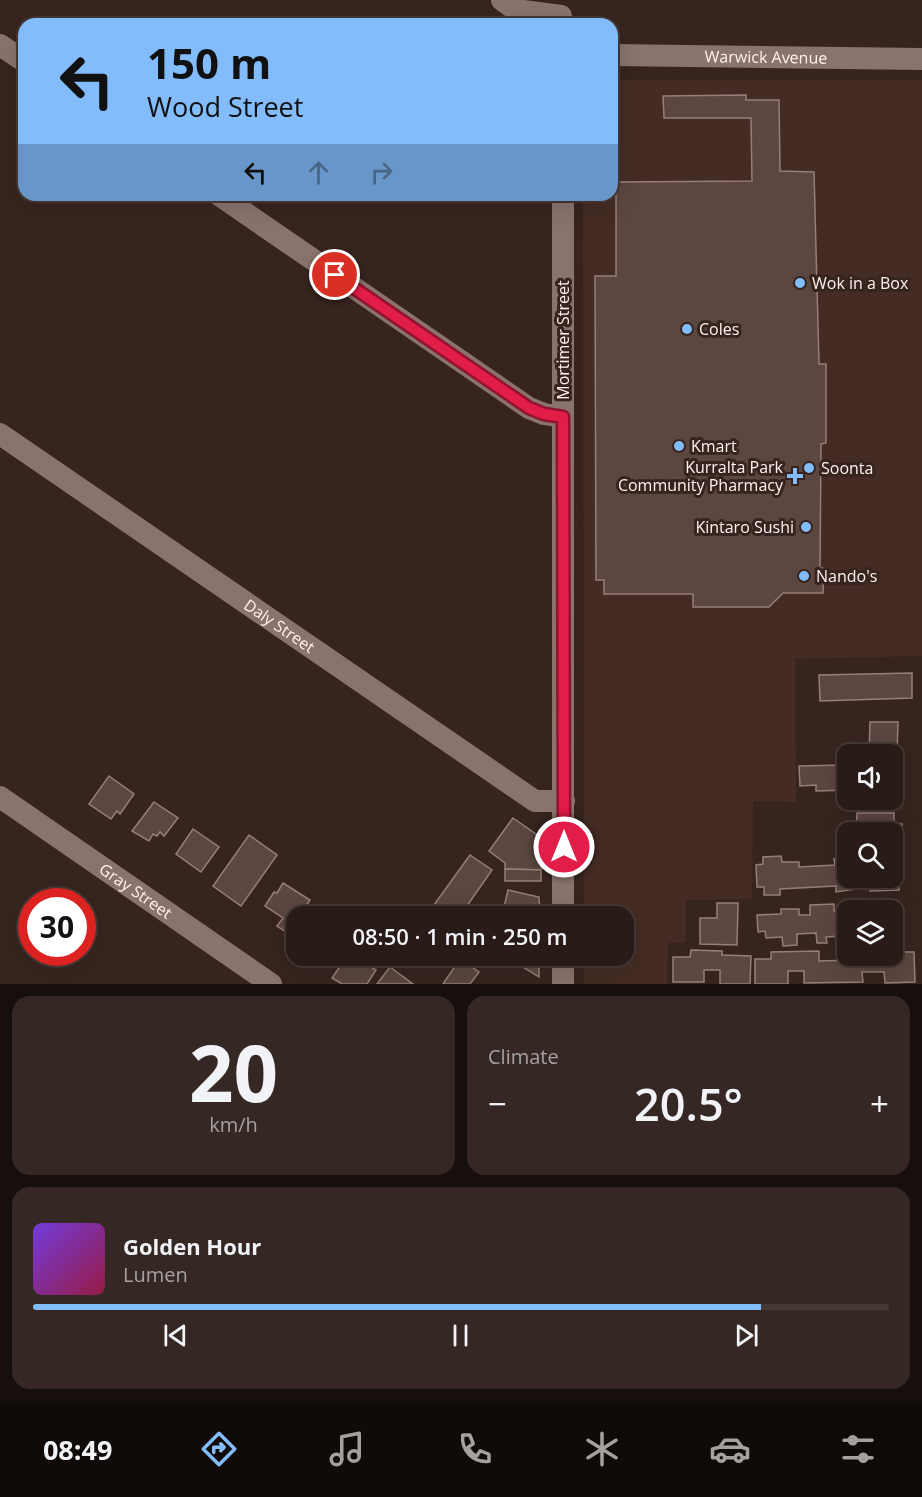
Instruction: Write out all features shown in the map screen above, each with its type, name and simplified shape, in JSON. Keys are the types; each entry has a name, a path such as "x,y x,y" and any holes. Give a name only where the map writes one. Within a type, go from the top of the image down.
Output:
{"street":[{"path":"502,0 516,10 561,13"},
{"path":"0,45 18,57"},
{"name":"Warwick Avenue","path":"618,55 922,59"},
{"path":"228,201 529,408 544,414 563,417"},
{"name":"Mortimer Street","path":"563,201 563,906"},
{"name":"Daly Street","path":"0,434 536,801 564,801"},
{"name":"Gray Street","path":"0,797 271,984"},
{"path":"563,966 563,984"}],"shaded area":[{"path":"618,80 922,80 922,656 795,659 796,802 753,801 752,899 686,900 686,942 668,943 667,984 584,984 584,966 634,966 634,906 584,906 583,201 618,201"}],"building":[{"path":"746,95 746,100 779,100 780,171 814,172 819,364 826,364 826,443 821,444 820,568 824,568 823,593 783,593 769,607 693,607 693,594 604,594 604,580 596,580 595,276 616,276 618,182 752,181 751,118 664,118 663,96"},
{"path":"912,673 912,698 820,701 819,675"},
{"path":"870,722 898,722 897,744 869,744"},
{"path":"837,765 837,790 816,791 816,785 800,786 799,766"},
{"path":"109,776 134,794 120,814 117,811 111,819 89,804"},
{"path":"154,802 178,818 164,836 160,832 157,836 153,834 149,841 132,831"},
{"path":"857,813 894,813 894,822 857,822"},
{"path":"513,818 540,837 541,870 505,869 505,863 489,851"},
{"path":"193,829 219,847 201,872 176,854"},
{"path":"249,835 277,855 241,906 213,886"},
{"path":"470,855 492,870 467,906 433,906"},
{"path":"781,856 782,862 799,862 799,867 835,865 834,859 837,859 837,888 862,888 836,892 836,886 780,889 780,895 764,895 764,887 757,887 756,865 763,864 763,857"},
{"path":"505,869 541,870 541,881 505,881"},
{"path":"283,883 310,900 306,906 286,906 286,932 277,926 283,918 265,906 274,892 277,893"},
{"path":"870,888 899,888 899,890 870,891"},
{"path":"508,890 539,897 539,906 504,906"},
{"path":"717,903 738,903 737,945 700,944 700,918 717,918"},
{"path":"834,904 834,911 837,911 837,936 826,937 827,943 817,943 816,933 797,934 797,945 783,946 782,937 766,938 765,931 758,932 757,915 781,914 781,909 799,909 799,915 810,915 810,905"},
{"path":"691,950 722,951 722,955 751,956 750,984 720,984 720,970 704,970 704,982 673,982 673,957 690,957"},
{"path":"819,951 819,961 837,960 837,966 903,966 903,952 914,952 915,982 885,983 884,972 862,972 863,982 804,983 804,971 788,971 788,984 755,984 755,959 771,959 771,952"},
{"path":"340,966 369,966 376,970 367,984 342,984 332,978"},
{"path":"455,966 470,966 479,972 470,984 443,984"},
{"path":"521,966 539,966 539,977"},
{"path":"390,967 413,984 377,984"}],"place":[{"name":"Wok in a Box","path":"800,283"},
{"name":"Coles","path":"687,329"},
{"name":"Kmart","path":"679,446"},
{"name":"Soonta","path":"809,468"},
{"name":"Kurralta Park Community Pharmacy","path":"795,476"},
{"name":"Kintaro Sushi","path":"806,527"},
{"name":"Nando's","path":"804,576"}],"route":[{"path":"335,275 529,408 544,414 563,417 564,847"}]}
